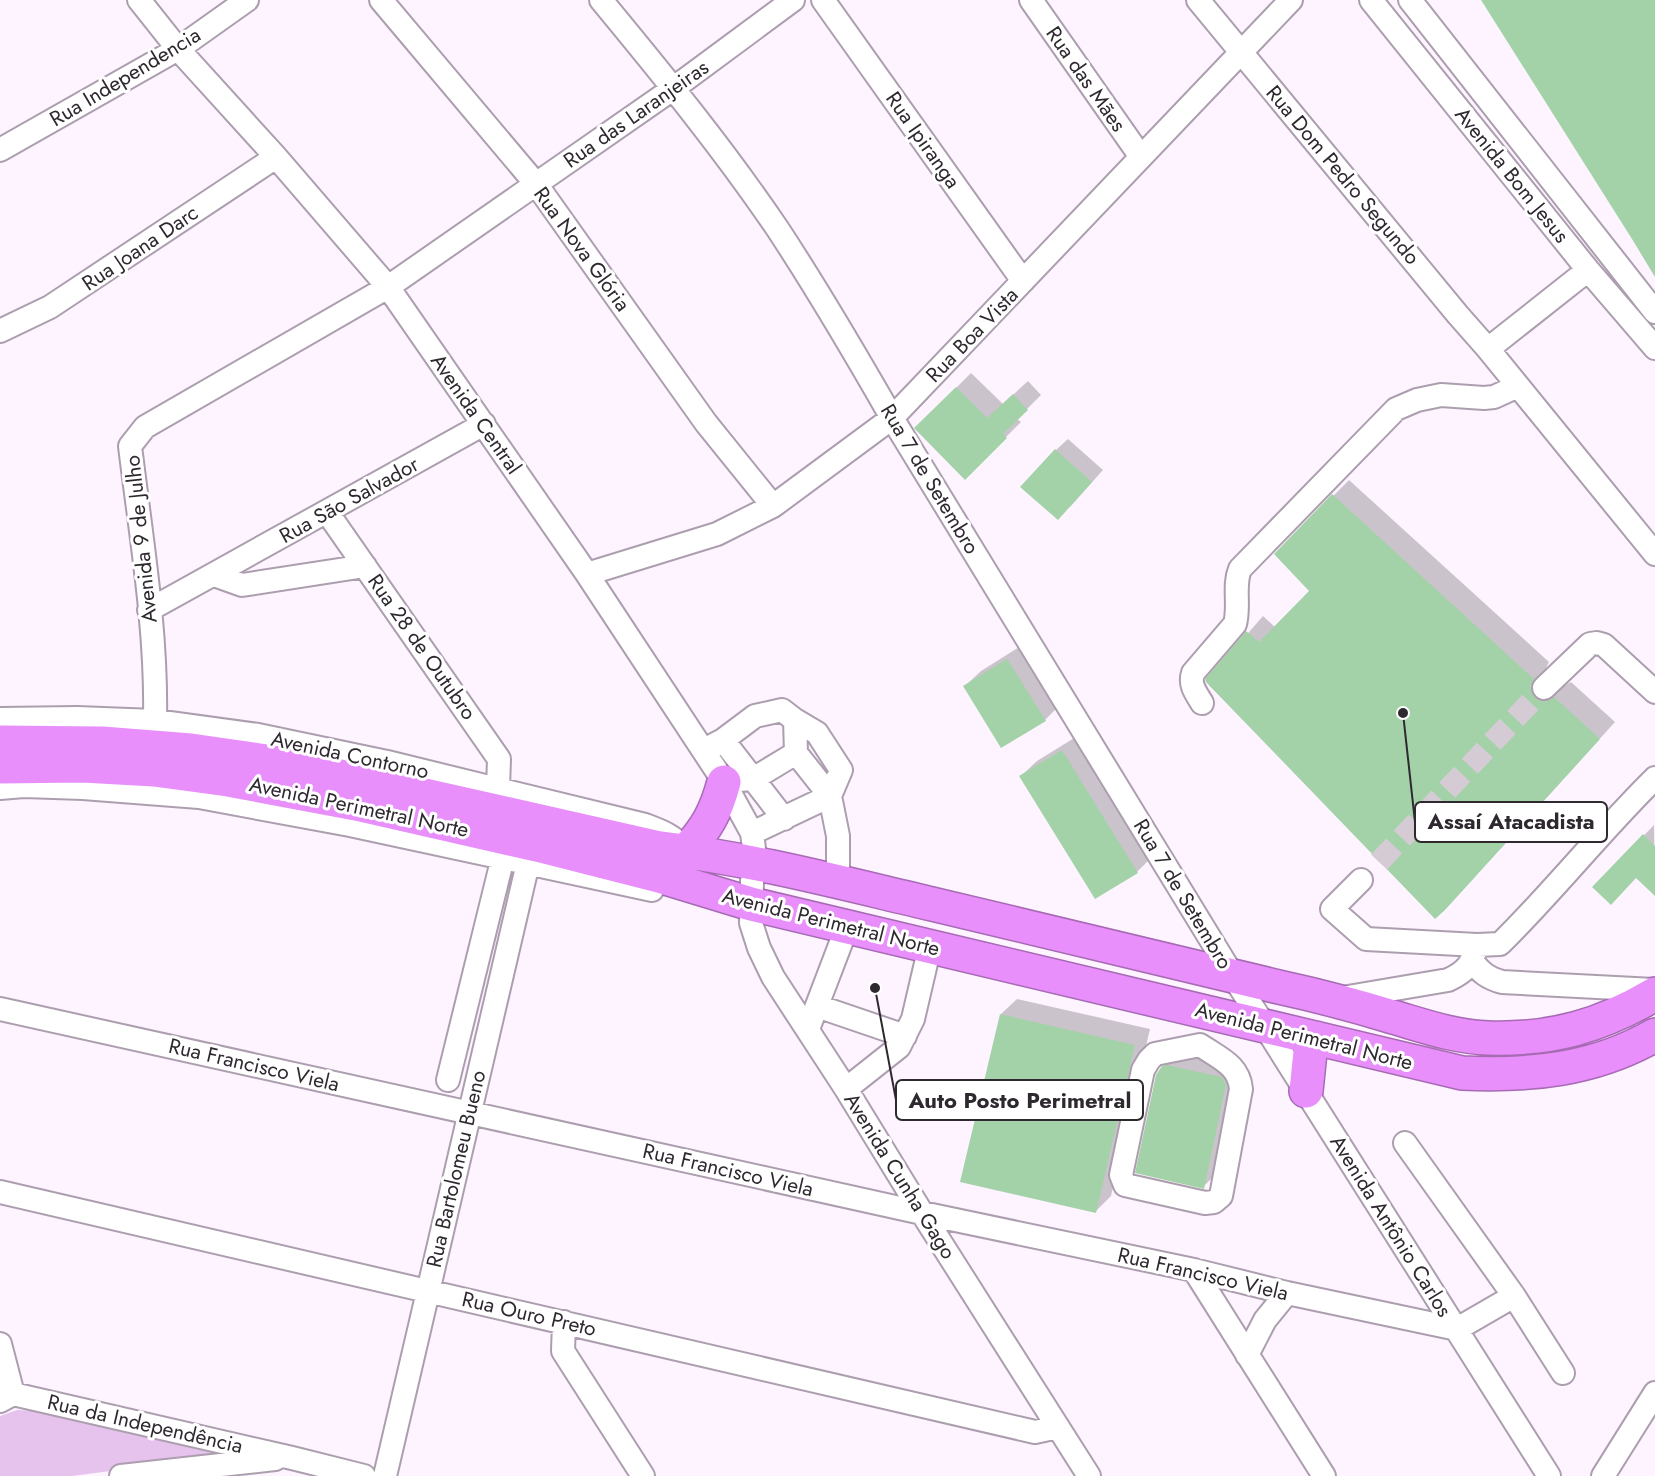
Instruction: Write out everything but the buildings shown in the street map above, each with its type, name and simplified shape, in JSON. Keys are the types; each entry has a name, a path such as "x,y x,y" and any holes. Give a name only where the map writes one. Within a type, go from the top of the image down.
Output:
{"highway":[{"name":"Avenida Perimetral Norte","path":"0,742 102,743 191,750 287,764 660,848 686,851 754,849 838,882 1332,999 1453,1034 1488,1038 1561,1033 1598,1023 1631,1008 1655,992"},
{"name":"Avenida Perimetral Norte","path":"6,779 83,766 154,770 228,780 356,804 545,847 659,876 751,904 1462,1073 1527,1073 1580,1066 1635,1046 1655,1035"},
{"path":"686,851 739,780"},
{"path":"1306,1091 1310,1052 1316,1038"}],"street":[{"name":"Avenida Central","path":"139,0 177,49 388,287 587,574 739,780 754,849"},
{"name":"Rua Independencia","path":"0,150 177,49 247,0"},
{"name":"Rua Nova Glória","path":"381,0 536,184 706,423 773,506"},
{"name":"Rua 7 de Setembro","path":"601,0 674,88 778,230 843,333 892,418 1233,976"},
{"name":"Rua das Laranjeiras","path":"388,287 674,88 793,0"},
{"name":"Rua Ipiranga","path":"823,0 1023,281"},
{"name":"Rua das Mães","path":"1031,0 1141,157"},
{"name":"Rua Dom Pedro Segundo","path":"1198,0 1488,349 1655,555"},
{"name":"Rua Boa Vista","path":"587,574 717,534 773,506 892,418 1291,0"},
{"name":"Avenida Bom Jesus","path":"1371,0 1588,270 1655,348"},
{"path":"1410,0 1655,312"},
{"name":"Rua Joana Darc","path":"0,331 51,307 276,158"},
{"path":"1488,349 1588,270"},
{"name":"Avenida 9 de Julho","path":"155,721 156,689 149,610 130,446 145,427 388,287"},
{"path":"1202,703 1191,684 1192,673 1235,624 1237,617 1236,578 1240,568 1396,409 1417,400 1441,395 1494,397 1518,386"},
{"name":"Rua São Salvador","path":"149,610 484,424"},
{"name":"Rua 28 de Outubro","path":"327,512 499,759 498,788"},
{"name":"Rua São Salvador","path":"214,574 242,585 365,566"},
{"path":"1544,688 1590,644 1597,643 1604,645 1655,692"},
{"path":"714,745 755,716 782,710 817,733 842,770 830,796 784,819 754,849"},
{"name":"Avenida Contorno","path":"0,719 77,718 155,721 258,735 387,762 645,825 669,834 686,851"},
{"path":"795,720 796,753 830,796 838,836 838,882"},
{"path":"784,819 739,780 796,753"},
{"path":"1361,880 1332,909 1366,939 1475,953 1500,944 1655,778"},
{"path":"6,779 199,797 503,857 657,891 693,888"},
{"name":"Avenida Cunha Gago","path":"754,849 751,923 759,948 773,977 1089,1476"},
{"path":"448,1080 503,857"},
{"name":"Rua Bartolomeu Bueno","path":"385,1476 528,863"},
{"path":"492,896 519,904"},
{"path":"808,1029 847,927"},
{"path":"846,1089 899,1047 913,1019 930,946"},
{"path":"1475,953 1482,974 1502,982 1655,992"},
{"path":"1332,999 1448,980 1458,975 1475,953"},
{"name":"Avenida Antônio Carlos","path":"1233,976 1550,1476"},
{"path":"817,1006 905,1036"},
{"name":"Rua Francisco Viela","path":"0,1009 1457,1329"},
{"path":"1200,1045 1204,1011"},
{"path":"1200,1045 1236,1070 1240,1080 1241,1089 1221,1196 1214,1202 1205,1203 1125,1185 1120,1175 1143,1070 1155,1054 1200,1045"},
{"path":"1405,1143 1514,1296 1563,1373"},
{"name":"Rua Ouro Preto","path":"0,1192 1035,1432 1058,1427"},
{"path":"1194,1270 1324,1476"},
{"path":"1247,1355 1265,1320 1287,1293"},
{"path":"1457,1329 1514,1296"},
{"path":"564,1322 564,1351 642,1476"},
{"path":"0,1344 6,1398"},
{"path":"1603,1476 1655,1393"},
{"name":"Rua da Independência","path":"6,1398 292,1458 364,1476"},
{"name":"Rua da Independência","path":"121,1476 292,1458"}],"shaded area":[{"path":"17,1410 43,1411 241,1454 72,1476 0,1476 0,1416"}],"tunnel":[{"path":"1379,862 1544,688"}],"place":[{"name":"Assaí Atacadista","path":"1403,713"},
{"name":"Auto Posto Perimetral","path":"875,988"}]}
